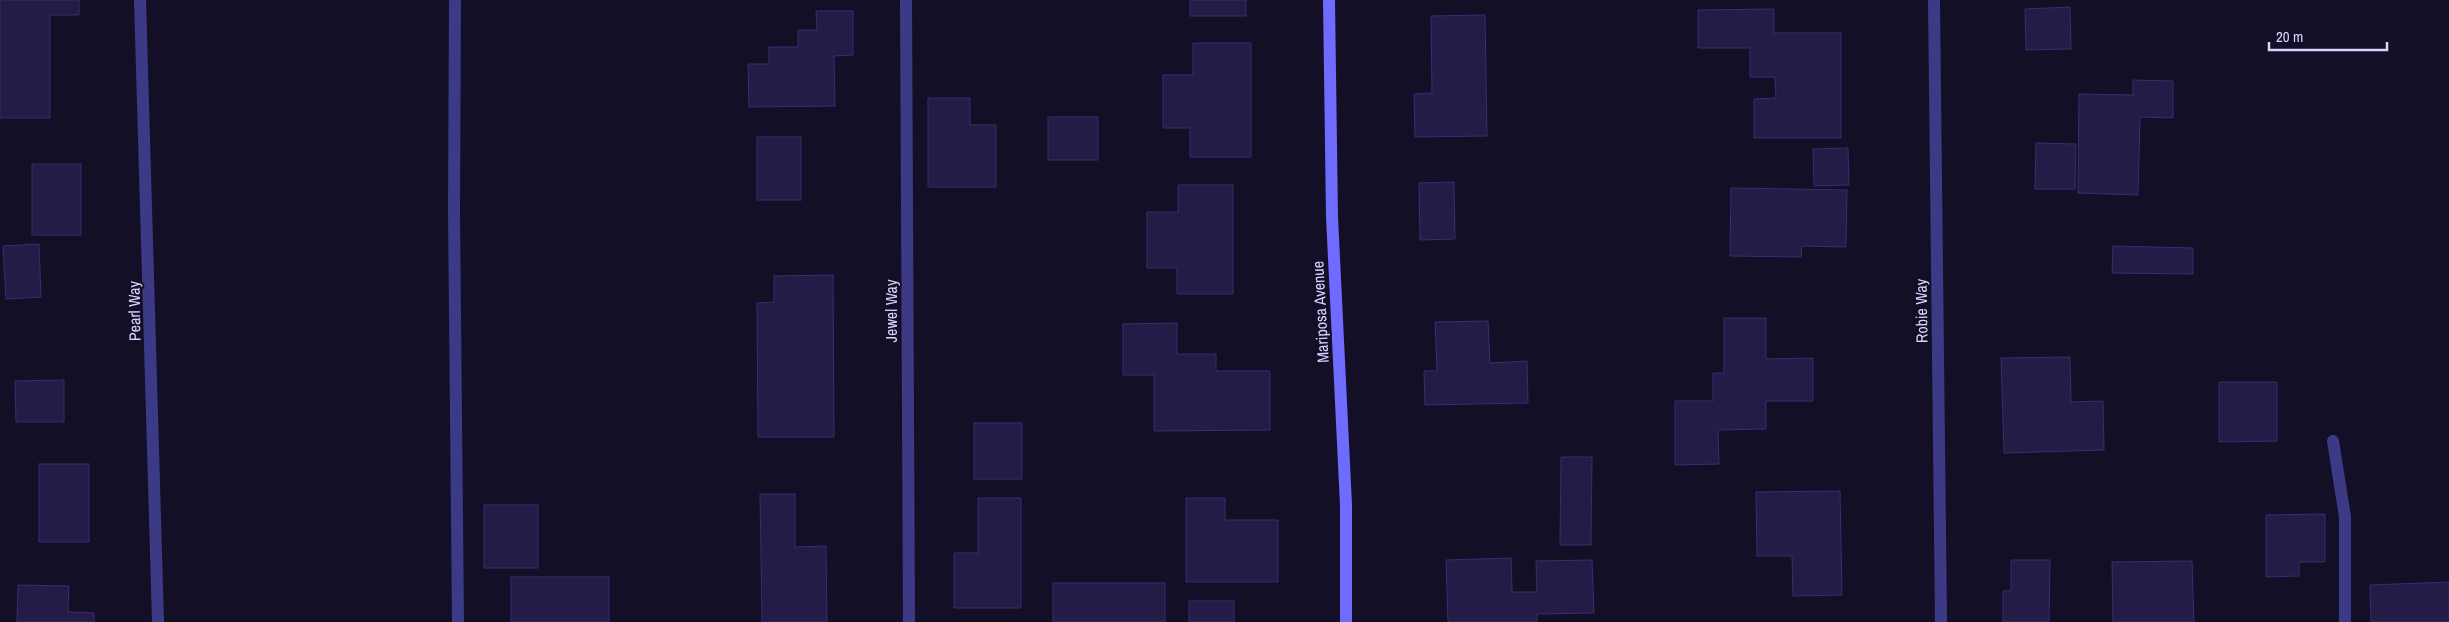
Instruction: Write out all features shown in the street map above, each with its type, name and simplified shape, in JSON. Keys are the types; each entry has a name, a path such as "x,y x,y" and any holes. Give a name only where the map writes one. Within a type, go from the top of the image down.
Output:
{"street":[{"name":"Pearl Way","path":"140,0 158,622"},
{"path":"455,0 454,221 458,622"},
{"name":"Jewel Way","path":"906,0 909,622"},
{"name":"Mariposa Avenue","path":"1329,0 1332,217 1346,505 1346,622"},
{"name":"Robie Way","path":"1934,0 1941,622"},
{"path":"2333,441 2345,516 2345,622"}],"building":[{"path":"0,0 79,0 79,15 50,15 50,118 0,118"},
{"path":"1190,0 1246,0 1246,16 1190,16"},
{"path":"2070,7 2071,49 2026,50 2025,9"},
{"path":"1774,9 1774,33 1841,33 1841,138 1754,138 1754,99 1776,98 1775,77 1750,77 1750,48 1698,48 1698,10"},
{"path":"816,11 853,11 853,55 834,56 835,106 749,107 748,64 769,64 769,47 798,47 798,30 817,30"},
{"path":"1485,15 1487,136 1415,137 1414,94 1432,93 1431,16"},
{"path":"1193,43 1251,43 1251,157 1190,157 1190,128 1163,128 1163,75 1193,75"},
{"path":"2133,80 2173,81 2173,118 2140,117 2138,195 2078,193 2079,94 2133,95"},
{"path":"928,98 970,98 970,125 996,125 996,187 928,187"},
{"path":"1048,117 1098,117 1098,160 1048,160"},
{"path":"757,137 801,137 801,200 757,200"},
{"path":"2036,143 2076,144 2075,189 2035,189"},
{"path":"1848,148 1849,185 1814,186 1813,149"},
{"path":"32,164 81,164 81,235 32,235"},
{"path":"1454,182 1455,239 1420,240 1419,183"},
{"path":"1178,185 1233,185 1233,294 1177,294 1177,268 1147,268 1147,212 1178,212"},
{"path":"1731,188 1847,190 1846,247 1802,246 1801,257 1730,256"},
{"path":"39,244 41,297 6,299 3,246"},
{"path":"2113,246 2193,248 2193,274 2112,273"},
{"path":"833,275 834,437 758,437 757,303 774,302 774,276"},
{"path":"1724,318 1766,318 1766,359 1813,358 1813,401 1766,401 1766,429 1718,430 1719,464 1675,465 1675,401 1713,401 1713,373 1724,373"},
{"path":"1488,321 1490,363 1527,361 1528,403 1425,405 1424,371 1437,371 1435,322"},
{"path":"1177,323 1177,354 1216,354 1216,371 1270,371 1270,430 1154,431 1154,375 1123,375 1123,324"},
{"path":"2070,357 2071,402 2103,401 2104,450 2004,453 2001,358"},
{"path":"64,380 64,422 16,422 15,381"},
{"path":"2219,382 2277,382 2277,441 2219,442"},
{"path":"974,423 1022,423 1022,479 974,479"},
{"path":"1561,457 1592,457 1591,545 1560,545"},
{"path":"39,464 89,464 89,542 39,542"},
{"path":"1840,491 1842,595 1793,596 1792,556 1757,556 1756,492"},
{"path":"760,494 795,494 795,547 826,546 827,622 762,622"},
{"path":"978,498 1021,498 1021,608 954,608 954,553 978,553"},
{"path":"1186,498 1225,498 1225,520 1278,520 1278,582 1186,582"},
{"path":"484,505 538,505 538,568 484,568"},
{"path":"2325,514 2325,562 2299,562 2299,576 2266,577 2266,515"},
{"path":"1511,558 1512,592 1537,592 1536,561 1592,560 1594,613 1537,614 1537,622 1448,622 1446,560"},
{"path":"2011,560 2050,560 2049,622 2003,622 2003,591 2011,591"},
{"path":"2192,561 2194,622 2113,622 2112,562"},
{"path":"511,577 609,577 609,622 511,622"},
{"path":"2449,582 2449,622 2371,622 2370,585"},
{"path":"1053,583 1165,583 1165,622 1053,622"},
{"path":"18,585 69,586 68,612 94,613 94,622 17,622"},
{"path":"1189,601 1234,601 1234,622 1189,622"}]}
